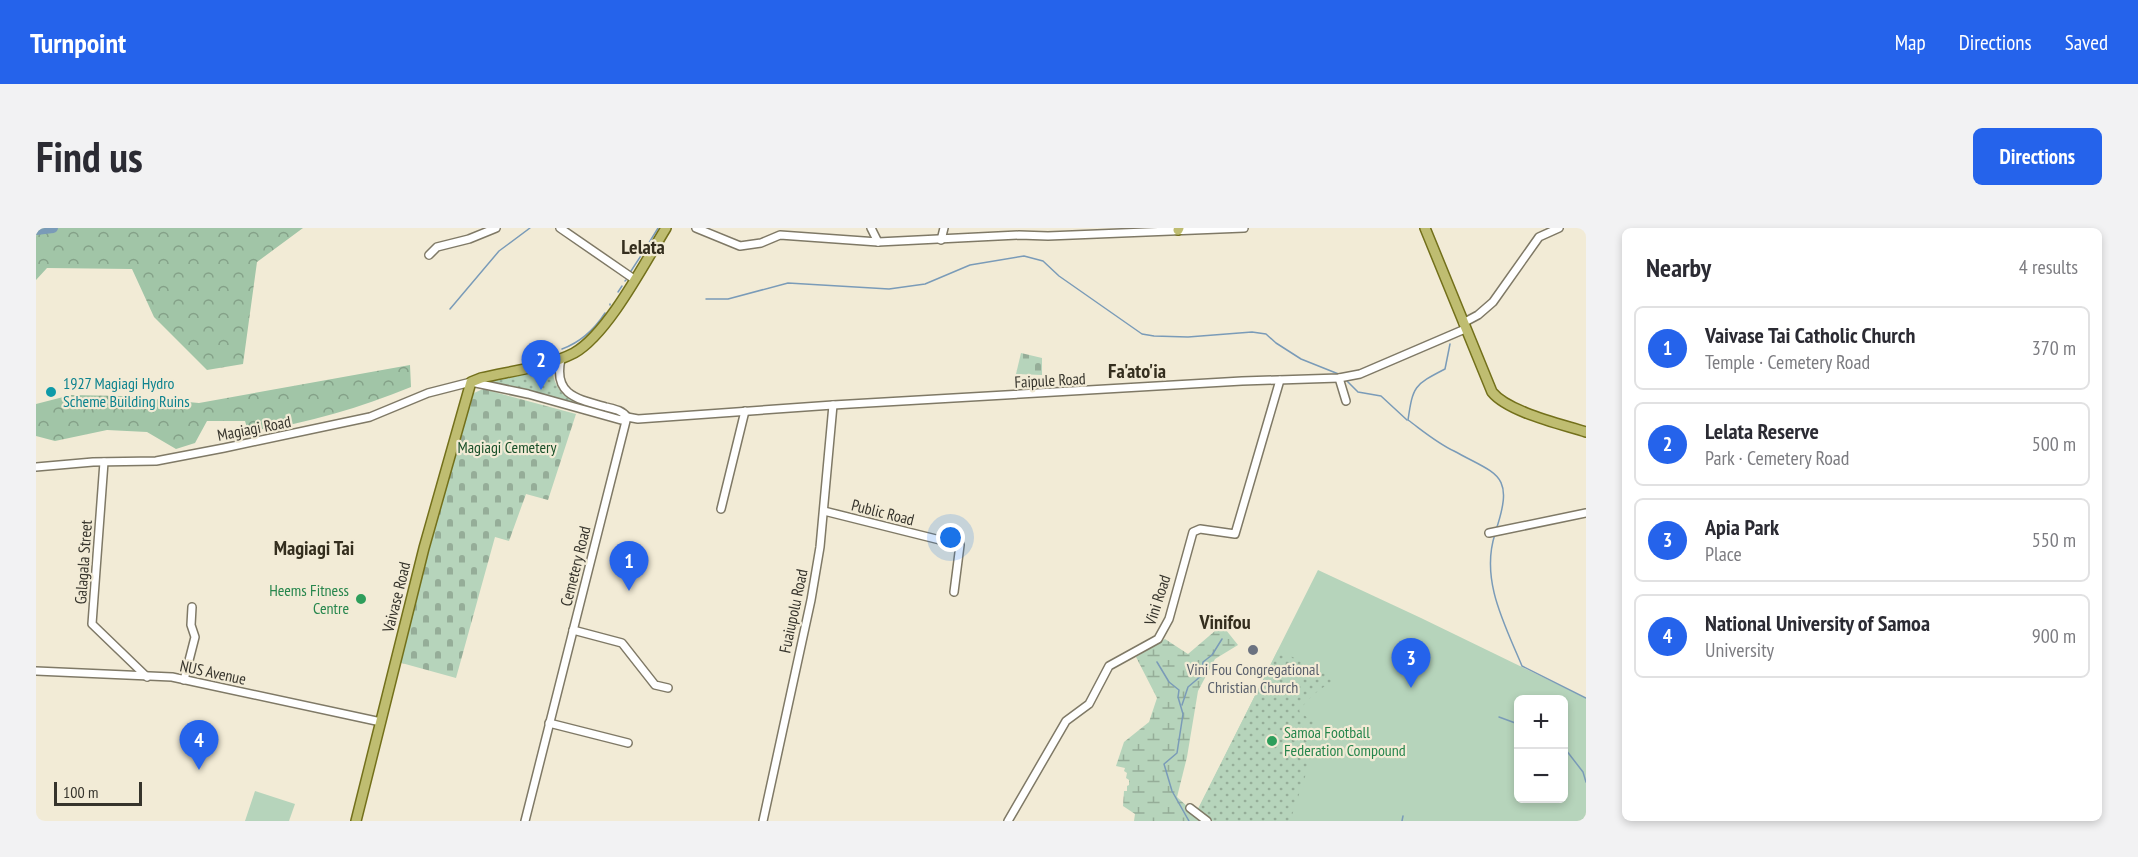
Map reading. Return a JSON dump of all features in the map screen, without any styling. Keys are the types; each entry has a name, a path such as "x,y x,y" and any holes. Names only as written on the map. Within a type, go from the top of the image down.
{"main road":[{"path":"471,382 561,359 586,345 597,334 666,228"},
{"path":"1425,228 1489,389 1497,399 1527,413 1586,432"},
{"name":"Vaivase Road","path":"356,821 424,548 471,382"}],"street":[{"path":"429,255 437,247 470,239 496,228"},
{"path":"560,228 634,279"},
{"path":"696,228 740,246 760,243 780,235 878,242 1244,228"},
{"path":"871,228 878,242"},
{"path":"941,240 944,228"},
{"name":"Faipule Road","path":"471,382 512,390 621,420 627,417 636,419 833,405 1339,378 1360,374 1464,326 1493,302 1539,237 1559,228"},
{"path":"561,359 559,377 560,384 565,390 590,403 621,411 627,417"},
{"path":"1339,378 1346,400"},
{"name":"Vini Road","path":"1008,821 1066,721 1089,704 1109,666 1158,639 1168,619 1193,532 1200,529 1235,534 1280,380"},
{"name":"Magiagi Road","path":"36,467 134,462 178,457 370,417 428,393 471,382"},
{"name":"Fuaiupolu Road","path":"763,821 811,600 824,511 833,405"},
{"path":"721,509 745,411"},
{"name":"Cemetery Road","path":"525,821 627,417"},
{"name":"Galagala Street","path":"104,462 92,624 147,677"},
{"name":"Public Road","path":"824,511 960,545 954,592"},
{"path":"1490,533 1586,513"},
{"path":"184,680 195,637 191,625 192,607"},
{"path":"573,630 622,643 655,685 668,688"},
{"name":"NUS Avenue","path":"36,671 172,677 381,722"},
{"path":"549,723 628,743"},
{"path":"1190,808 1207,821"}],"green space":[{"path":"36,228 303,228 257,262 243,364 207,370 154,317 132,269 47,268 36,280"},
{"path":"1021,353 1042,358 1042,375 1016,374"},
{"path":"410,365 411,387 371,402 290,425 248,431 245,421 207,421 195,443 176,449 147,432 107,430 55,441 36,436 36,404 71,395 121,396 199,403"},
{"path":"548,367 552,370 556,384 562,393 570,399 599,407 619,416 491,382 491,379"},
{"name":"Magiagi Cemetery","path":"483,389 576,414 548,500 526,494 509,541 495,537 456,678 398,662 468,400 474,393"},
{"path":"1318,570 1586,698 1586,821 1213,821 1198,809"},
{"path":"1222,625 1238,645 1215,659 1198,691 1187,757 1177,797 1203,821 1134,821 1135,814 1123,806 1124,791 1127,791 1129,785 1129,780 1126,778 1127,773 1124,771 1125,768 1116,766 1124,742 1149,722 1157,698 1136,657 1165,639 1188,654"},
{"name":"Samoa Football Federation Compound","path":"1278,650 1338,679 1316,692 1299,711 1313,722 1309,765 1290,821 1213,821 1198,809"},
{"path":"255,791 295,804 289,821 245,821"}],"waterway":[{"path":"36,230 53,228"},
{"path":"450,309 499,251 530,228"},
{"path":"647,246 658,228"},
{"path":"631,271 644,251"},
{"path":"706,299 728,299 788,283 889,289 925,284 970,265 1024,256 1043,261 1059,276 1142,334 1188,337 1252,332 1266,334 1301,359 1341,375"},
{"path":"618,292 622,286"},
{"path":"562,349 587,335 605,313"},
{"path":"1450,344 1445,369 1421,383 1414,393 1408,420 1430,437 1481,465 1498,478 1504,497 1496,530"},
{"path":"1347,381 1358,392 1381,396 1407,420"},
{"path":"1495,534 1491,551 1492,585 1496,602 1522,666 1586,698"},
{"path":"1182,705 1188,687 1201,676 1203,662 1212,655 1222,639"},
{"path":"1157,662 1169,682 1179,690 1178,697 1183,714 1177,753 1164,764 1172,791 1189,821"},
{"path":"1499,717 1514,723"},
{"path":"1568,753 1583,772 1586,782"},
{"path":"1402,821 1403,816"}],"place":[{"name":"Lelata Reserve","path":"541,390"},
{"name":"1927 Magiagi Hydro Scheme Building Ruins","path":"51,392"},
{"name":"Vaivase Tai Catholic Church","path":"629,591"},
{"name":"Heems Fitness Centre","path":"361,599"},
{"name":"Vini Fou Congregational Christian Church","path":"1253,650"},
{"name":"Apia Park","path":"1411,688"},
{"name":"Samoa Football Federation Compound","path":"1272,741"},
{"name":"National University of Samoa","path":"199,770"}],"district":[{"name":"Lelata","path":"643,247"},
{"name":"Fa'ato'ia","path":"1137,371"},
{"name":"Magiagi Tai","path":"314,548"},
{"name":"Vinifou","path":"1225,622"}]}
